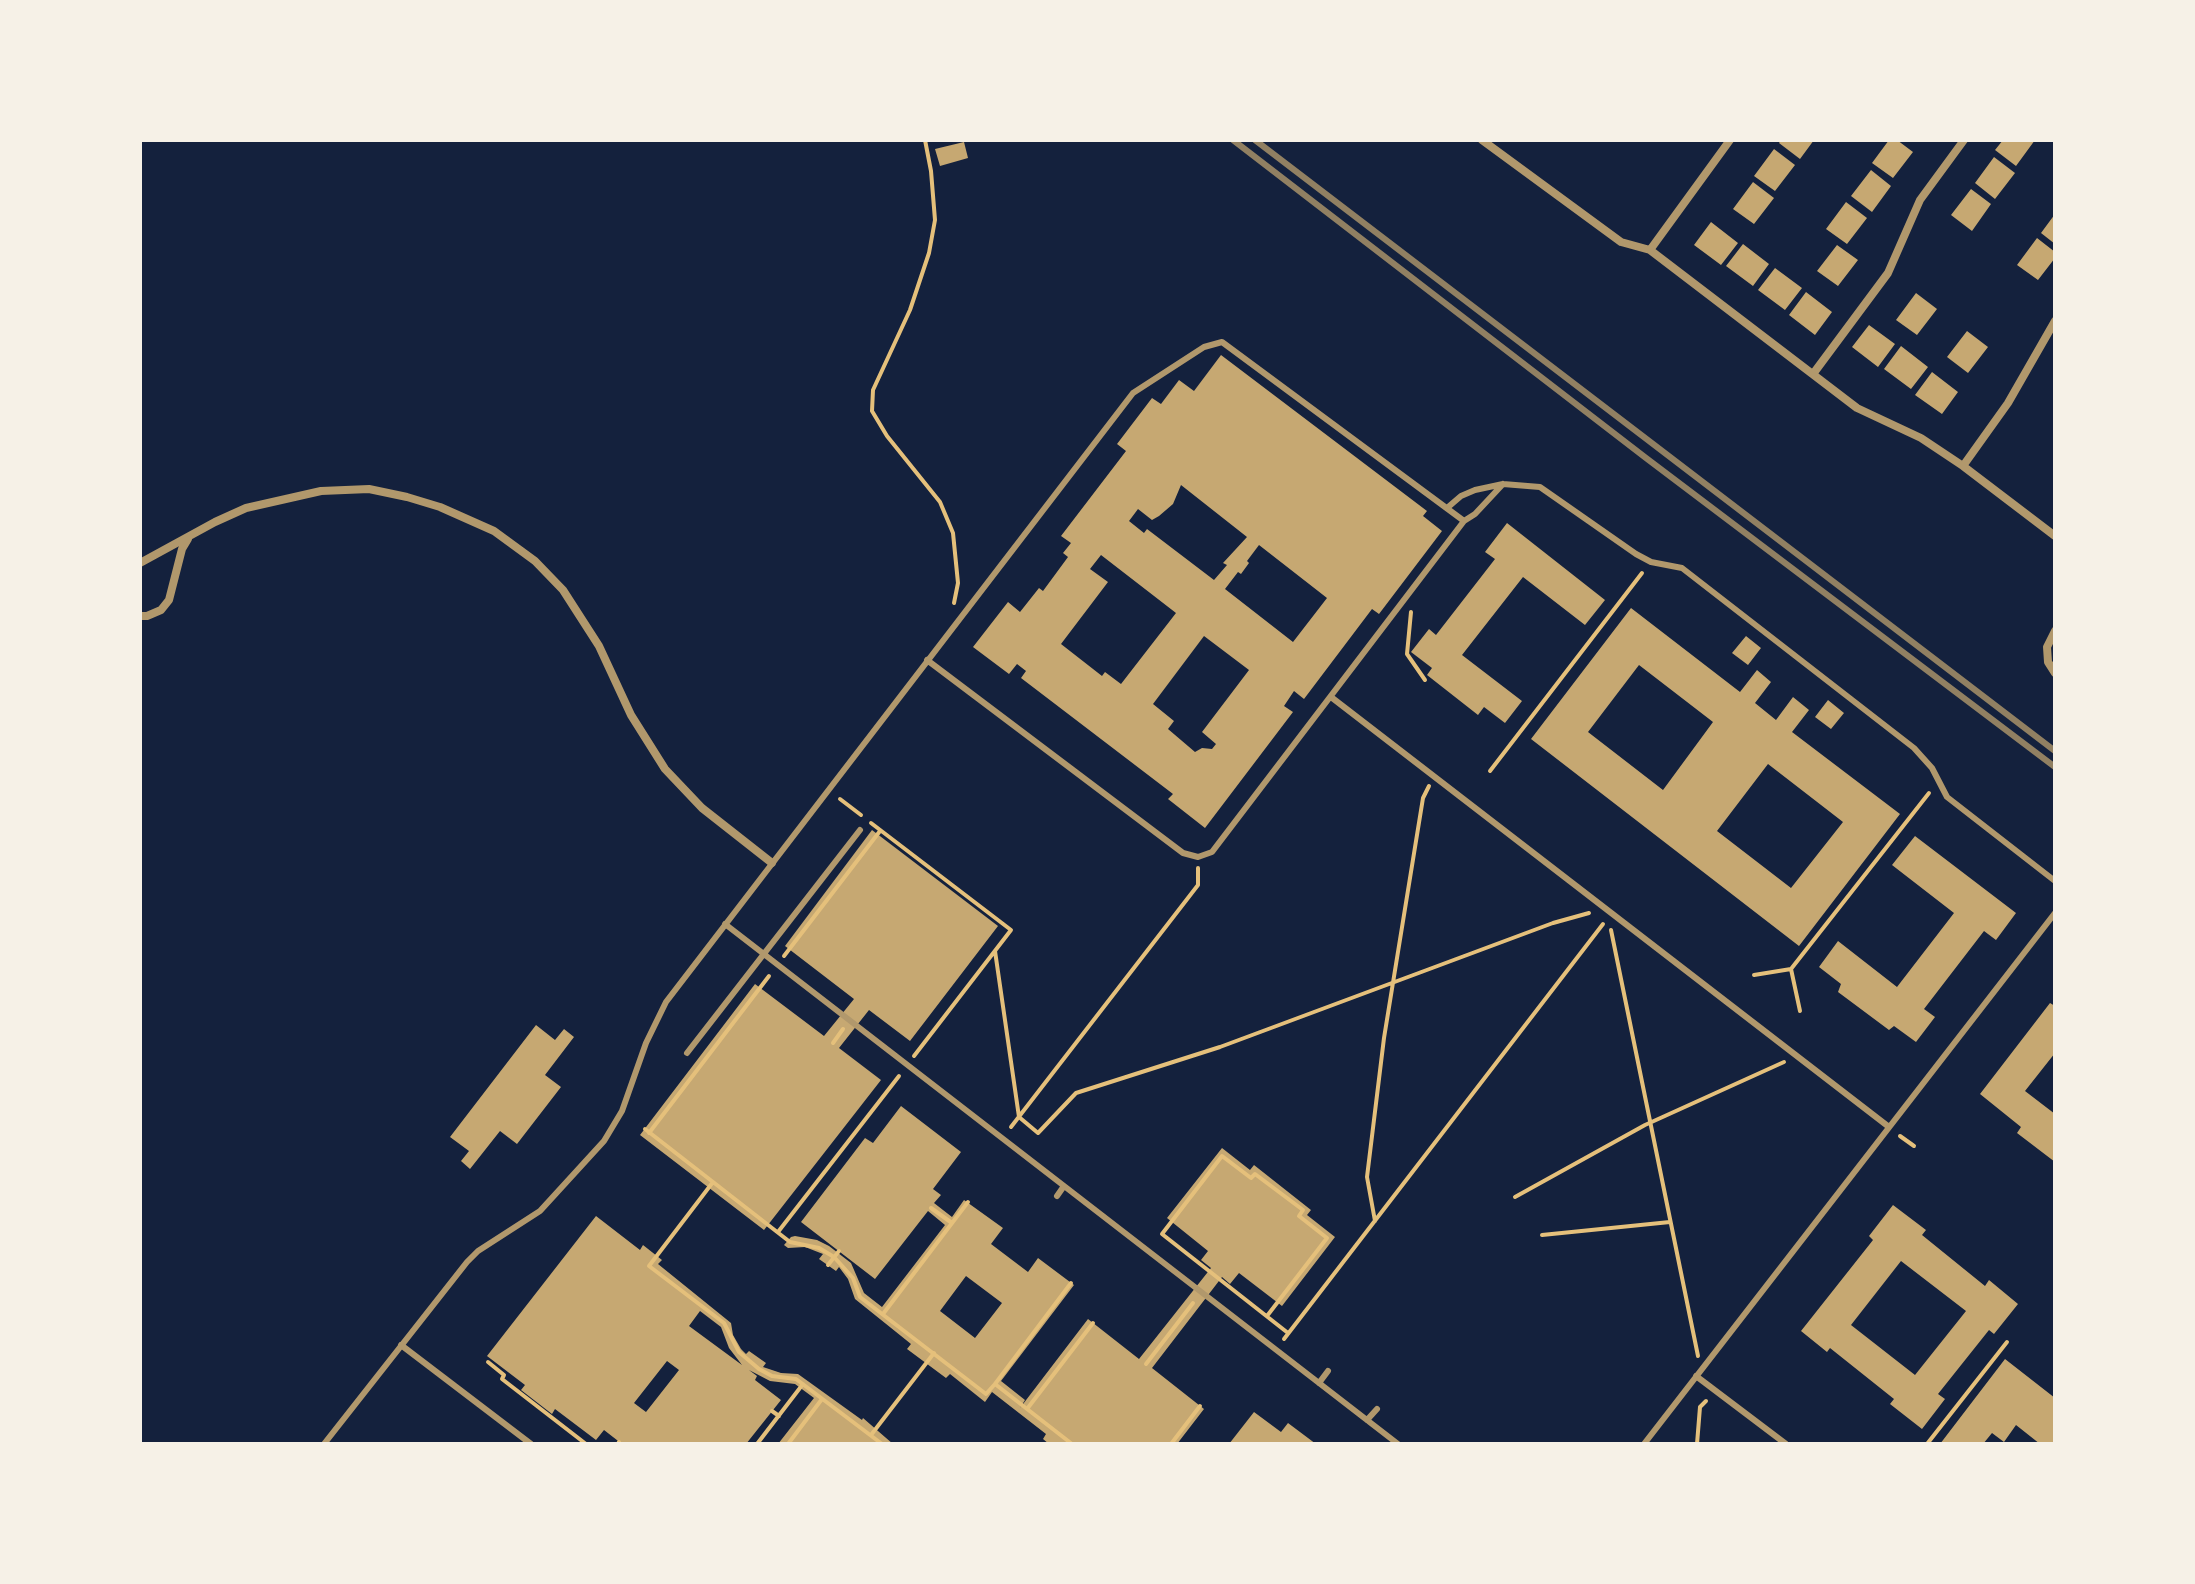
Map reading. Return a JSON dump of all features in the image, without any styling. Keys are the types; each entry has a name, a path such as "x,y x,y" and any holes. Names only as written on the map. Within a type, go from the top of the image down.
{"street":[{"path":"1482,140 1621,242 1650,250 1857,408 1921,438 2055,536"},
{"path":"1650,250 1730,140"},
{"path":"1813,374 1888,273 1920,200 1964,140"},
{"path":"1963,466 2008,403 2055,321"},
{"path":"140,563 215,522 274,500 321,491 369,489 440,507 494,531 535,561 563,590 599,646 631,715 665,769 702,808 772,863"},
{"path":"140,616 161,610 169,600 182,549 189,538"},
{"path":"2055,631 2047,647 2048,662 2055,673"}],"lane":[{"path":"324,1444 467,1262 478,1251 540,1211 604,1141 622,1111 646,1043 666,1002 1133,393 1214,343 1222,342 1464,521"},
{"path":"1447,508 1470,492 1503,484 1528,484 1552,493 1636,554 1651,562 1682,568 1914,748 1923,756 1947,797 2055,881"},
{"path":"927,660 1183,853 1198,857 1212,852 1464,521 1475,514 1503,484"},
{"path":"1331,697 1889,1127"},
{"path":"687,1053 860,830"},
{"path":"1644,1444 2055,913"},
{"path":"725,924 1398,1444"},
{"path":"1057,1196 1064,1186"},
{"path":"1175,1285 1182,1276"},
{"path":"401,1345 531,1444"},
{"path":"1319,1383 1328,1371"},
{"path":"1696,1376 1786,1444"},
{"path":"1367,1420 1377,1409"}],"path":[{"path":"925,140 935,220 929,253 910,310 873,390 872,411 887,436 940,502 953,533 958,583 948,633"},
{"path":"1490,771 1651,562"},
{"path":"1415,586 1407,654 1425,680"},
{"path":"1375,1221 1367,1177 1423,798 1434,778"},
{"path":"1754,975 1791,969 1938,781"},
{"path":"778,1232 1011,930 828,790"},
{"path":"789,949 880,831"},
{"path":"1002,1139 1198,885 1198,857"},
{"path":"995,951 1019,1117 1038,1133 1076,1093 1220,1047 1553,923 1589,913 1611,928 1696,1354 1704,1364"},
{"path":"1276,1349 1604,922"},
{"path":"1791,969 1800,1011"},
{"path":"760,987 647,1131 790,1242 819,1248 834,1257 853,1278 860,1297 986,1394 1071,1283"},
{"path":"1515,1197 1595,1151 1798,1057"},
{"path":"1267,1316 1327,1238 1299,1216 1303,1210 1255,1174 1251,1178 1222,1156 1162,1234 1288,1333"},
{"path":"713,1182 649,1266 724,1323 739,1352 753,1364 772,1376 796,1379 882,1444"},
{"path":"883,1314 968,1202"},
{"path":"931,1208 952,1223"},
{"path":"1542,1235 1670,1222"},
{"path":"828,1265 839,1251"},
{"path":"1208,1284 1217,1273"},
{"path":"1146,1364 1199,1296"},
{"path":"1027,1409 1093,1323"},
{"path":"1927,1444 2007,1342"},
{"path":"871,1435 934,1353"},
{"path":"488,1362 504,1375 502,1379 586,1444"},
{"path":"757,1444 803,1384"},
{"path":"995,1384 1072,1444"},
{"path":"1697,1444 1700,1407 1715,1390"},
{"path":"788,1444 822,1399"},
{"path":"1171,1444 1200,1406"},
{"path":"772,1411 779,1416"}],"building":[{"path":"1781,140 1814,140 1800,159 1779,143"},
{"path":"1889,140 1897,140 1913,152 1893,178 1872,163"},
{"path":"2003,140 2035,140 2016,166 1995,150"},
{"path":"964,142 968,158 940,166 935,149"},
{"path":"1774,149 1795,165 1775,191 1754,176"},
{"path":"1994,157 2015,173 1995,199 1975,183"},
{"path":"1871,170 1891,186 1872,212 1851,196"},
{"path":"1753,182 1774,198 1754,224 1733,209"},
{"path":"1971,189 1991,204 1972,231 1951,215"},
{"path":"1846,202 1867,218 1847,244 1826,229"},
{"path":"2055,214 2055,244 2041,233"},
{"path":"1711,222 1738,243 1721,265 1694,245"},
{"path":"2037,238 2055,252 2055,258 2038,280 2017,265"},
{"path":"1743,244 1769,264 1753,286 1726,266"},
{"path":"1837,245 1858,260 1838,286 1817,271"},
{"path":"1775,268 1802,288 1785,310 1758,290"},
{"path":"1806,292 1832,312 1815,335 1789,315"},
{"path":"1916,293 1937,309 1917,335 1896,320"},
{"path":"1869,325 1895,344 1878,367 1852,347"},
{"path":"1967,331 1988,347 1968,373 1947,357"},
{"path":"1901,346 1928,367 1911,389 1884,369"},
{"path":"1221,355 1427,511 1423,516 1442,531 1379,614 1372,609 1304,699 1294,691 1284,706 1293,712 1205,828 1168,799 1173,794 1021,678 1026,671 1017,664 1009,674 973,647 1008,602 1020,612 1039,588 1043,591 1068,557 1063,553 1071,543 1061,536 1126,451 1117,444 1152,398 1161,404 1179,380 1194,391","holes":["1181,485 1247,537 1223,563 1227,565 1214,580 1147,529 1144,533 1129,521 1138,509 1152,520 1173,504","1259,545 1327,598 1293,642 1225,589 1238,572 1241,574 1249,563 1247,561","1101,555 1176,613 1121,684 1105,672 1102,676 1061,644 1108,582 1090,569","1204,636 1249,670 1202,732 1216,744 1212,749 1202,748 1195,752 1168,729 1174,721 1153,704"]},
{"path":"1932,372 1958,392 1942,414 1915,395"},
{"path":"1507,523 1605,600 1585,625 1523,577 1462,655 1522,701 1505,723 1484,707 1478,715 1427,675 1432,668 1411,652 1429,629 1436,635 1495,559 1485,552"},
{"path":"1631,608 1740,692 1757,670 1771,682 1755,703 1776,720 1793,697 1809,710 1792,732 1900,814 1799,946 1531,739","holes":["1639,665 1713,722 1663,790 1588,732","1768,764 1843,822 1791,888 1717,831"]},
{"path":"1746,636 1761,648 1748,665 1732,653"},
{"path":"1828,700 1844,713 1831,729 1815,717"},
{"path":"872,830 998,926 910,1041 869,1010 839,1048 881,1080 764,1230 640,1135 755,984 824,1036 854,999 785,946"},
{"path":"1915,836 2016,913 1996,940 1984,931 1924,1009 1935,1017 1916,1042 1894,1026 1889,1030 1838,992 1841,984 1819,967 1838,941 1897,987 1954,913 1892,865"},
{"path":"2050,1003 2055,1006 2055,1053 2025,1091 2055,1114 2055,1162 2017,1133 2021,1127 1980,1094"},
{"path":"536,1025 555,1040 564,1029 574,1037 545,1075 561,1087 517,1144 500,1131 470,1169 461,1161 469,1151 450,1137"},
{"path":"901,1106 961,1152 933,1189 941,1195 934,1203 952,1217 964,1200 1003,1228 991,1244 1028,1272 1038,1258 1074,1285 1001,1381 1025,1400 1020,1408 1088,1319 1139,1359 1211,1268 1201,1260 1208,1251 1167,1218 1222,1148 1250,1170 1254,1165 1311,1210 1307,1215 1335,1237 1282,1306 1239,1273 1230,1284 1222,1277 1152,1368 1204,1409 1177,1444 1049,1444 1043,1439 1046,1434 992,1392 985,1402 950,1374 946,1378 907,1349 911,1344 855,1299 848,1279 839,1267 836,1271 819,1259 823,1254 805,1247 788,1248 784,1245 795,1236 829,1246 851,1263 864,1293 882,1307 945,1225 928,1211 875,1279 801,1222 865,1138 873,1143","holes":["966,1276 1002,1303 975,1338 940,1311"]},
{"path":"1893,1205 1926,1230 1922,1235 1985,1286 1989,1280 2018,1304 1994,1334 1989,1330 1938,1394 1945,1399 1922,1429 1890,1404 1894,1399 1830,1348 1827,1352 1801,1331 1873,1240 1869,1236","holes":["1901,1261 1966,1311 1915,1375 1851,1325"]},
{"path":"596,1216 640,1250 643,1245 662,1260 658,1264 731,1323 733,1335 746,1354 749,1351 766,1363 763,1367 798,1374 863,1418 893,1444 778,1444 814,1398 795,1384 770,1381 749,1370 757,1376 755,1380 781,1400 746,1444 622,1444 604,1430 596,1440 555,1409 552,1414 521,1390 525,1385 487,1356","holes":["700,1311 721,1327 729,1348 742,1365 689,1326","667,1361 679,1370 646,1412 634,1403"]},
{"path":"2005,1359 2055,1398 2055,1444 2040,1444 2016,1425 2004,1442 1992,1433 1983,1444 1940,1444"},
{"path":"1254,1412 1281,1432 1288,1423 1316,1444 1229,1444"}],"railway":[{"path":"1233,140 2055,767"},
{"path":"1255,140 2055,751"}]}
